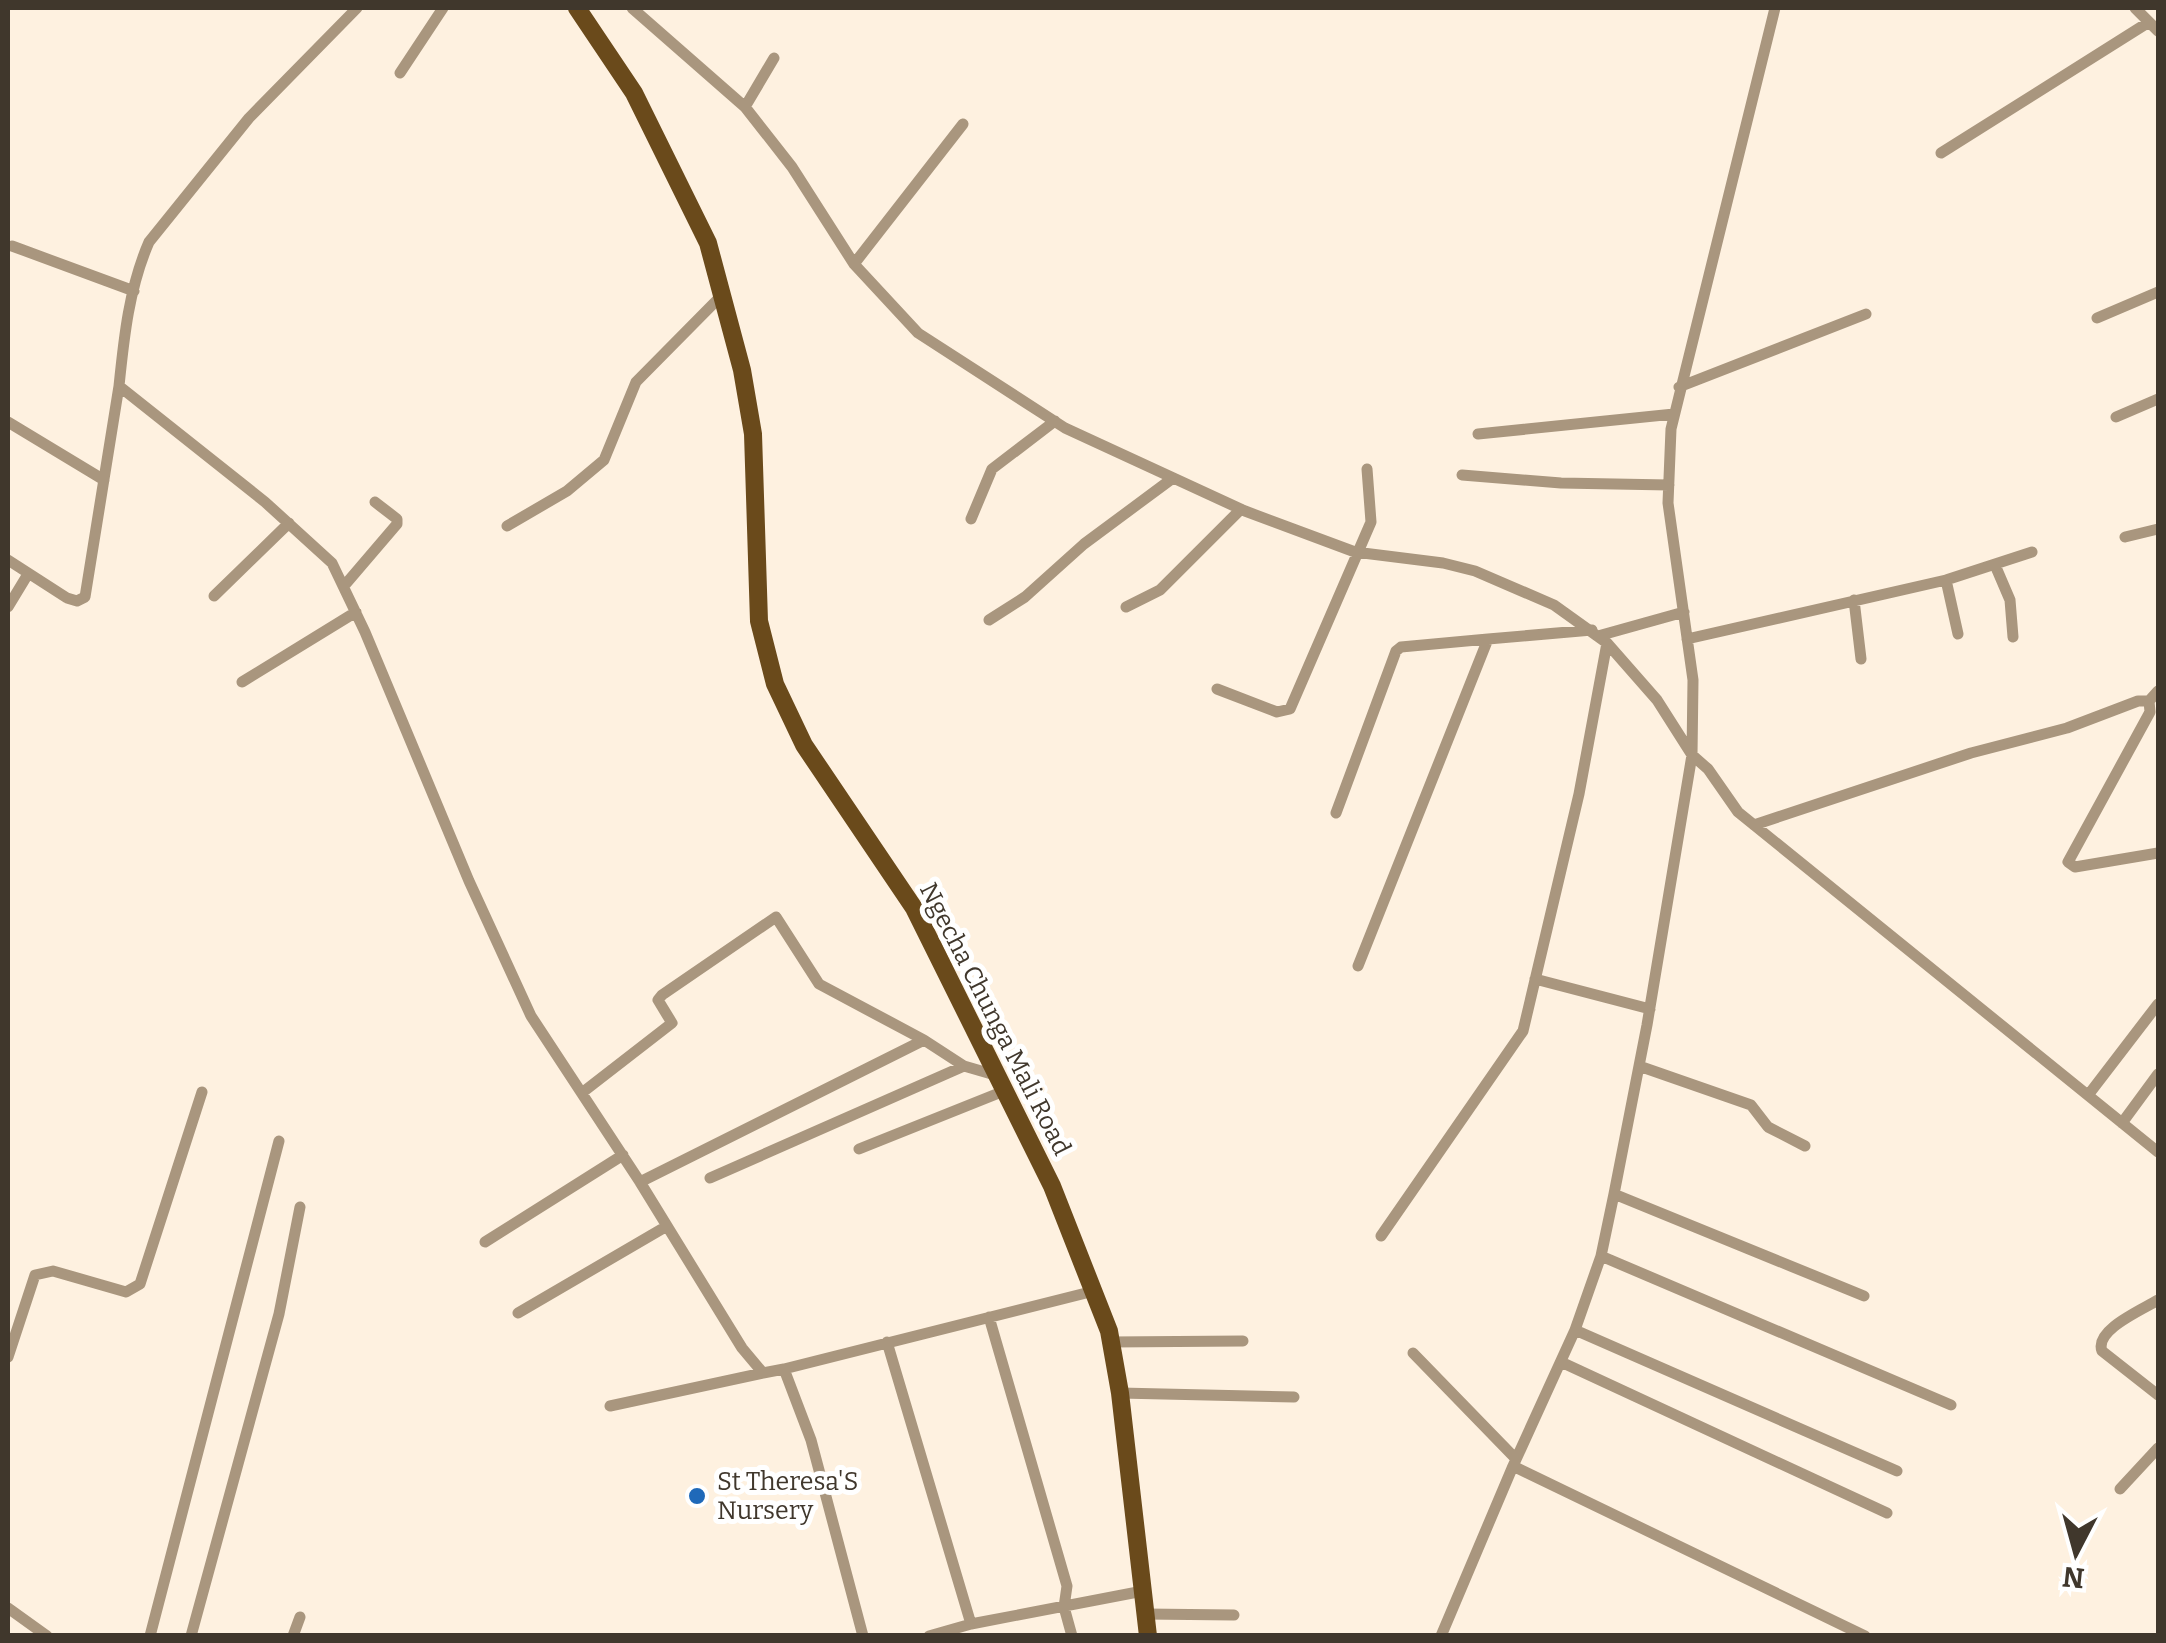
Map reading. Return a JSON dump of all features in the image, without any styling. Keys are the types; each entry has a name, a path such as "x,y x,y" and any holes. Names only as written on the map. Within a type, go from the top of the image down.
{"main road":[{"name":"Ngecha Chunga Mali Road","path":"577,8 634,93 708,243 742,370 753,434 759,620 774,684 804,745 914,908 1052,1186 1094,1291 1111,1342 1120,1393 1148,1636"}],"street":[{"path":"8,560 66,598 77,601 85,597 124,333 150,242 250,118 357,8"},
{"path":"400,73 443,8"},
{"path":"632,8 746,107 792,167 854,264 918,334 1055,421 1241,509 1356,552 1443,563 1475,572 1554,605 1599,636 1657,700 1692,754 1708,768 1738,812 2158,1152"},
{"path":"1442,1636 1574,1330 1601,1256 1614,1194 1650,1009 1692,754 1693,680 1669,486 1674,414 1775,8"},
{"path":"1942,153 2154,27 2135,8"},
{"path":"746,107 774,58"},
{"path":"854,264 963,124"},
{"path":"12,246 134,290"},
{"path":"2097,318 2158,292"},
{"path":"506,526 566,491 604,460 636,382 722,295"},
{"path":"1679,387 1866,314"},
{"path":"119,386 289,523 332,564 531,1016 583,1092 742,1348 763,1373"},
{"path":"2116,417 2158,399"},
{"path":"1478,434 1674,414"},
{"path":"971,519 992,469 1055,421"},
{"path":"8,422 104,480"},
{"path":"1217,688 1278,712 1290,709 1371,522 1366,469"},
{"path":"1462,476 1669,486"},
{"path":"989,620 1024,597 1084,544 1172,478"},
{"path":"344,586 397,524 397,518 375,502"},
{"path":"1126,606 1160,590 1241,509"},
{"path":"214,596 289,523"},
{"path":"2124,537 2158,528"},
{"path":"1687,639 1946,580 2032,552"},
{"path":"1995,565 2010,600 2013,637"},
{"path":"8,607 28,574"},
{"path":"1946,580 1958,634"},
{"path":"1854,600 1860,658"},
{"path":"242,682 356,612"},
{"path":"1336,813 1401,647 1488,639 1599,636 1684,612"},
{"path":"1381,1236 1524,1031 1579,794 1599,636"},
{"path":"1358,966 1488,639"},
{"path":"1754,825 1972,753 2067,728 2154,696"},
{"path":"2154,696 2150,712 2068,862 2076,867 2158,853"},
{"path":"583,1092 672,1023 658,1000 662,996 776,917 818,984 1000,1083"},
{"path":"1534,979 1650,1009"},
{"path":"2089,1094 2158,1004"},
{"path":"640,1182 924,1040"},
{"path":"710,1178 964,1066"},
{"path":"1639,1066 1752,1105 1768,1127 1805,1146"},
{"path":"2122,1122 2158,1074"},
{"path":"858,1148 1000,1083"},
{"path":"8,1357 36,1274 53,1271 126,1292 140,1284 202,1092"},
{"path":"150,1636 279,1142"},
{"path":"485,1242 623,1155"},
{"path":"1614,1194 1864,1296"},
{"path":"191,1636 279,1314 300,1207"},
{"path":"518,1313 667,1226"},
{"path":"1601,1256 1950,1405"},
{"path":"610,1406 784,1369 1094,1291"},
{"path":"2158,1300 2118,1325 2100,1339 2099,1345 2158,1395"},
{"path":"989,1318 1067,1586 1064,1607 1072,1636"},
{"path":"1574,1330 1897,1471"},
{"path":"1111,1342 1244,1341"},
{"path":"887,1342 970,1624"},
{"path":"1413,1353 1514,1463 1865,1636"},
{"path":"1560,1362 1887,1513"},
{"path":"784,1369 812,1440 863,1636"},
{"path":"1120,1393 1294,1397"},
{"path":"2120,1489 2158,1448"},
{"path":"929,1636 970,1624 1144,1591"},
{"path":"8,1608 48,1636"},
{"path":"1146,1614 1234,1615"},
{"path":"293,1636 300,1617"}],"place":[{"name":"St Theresa'S Nursery","path":"697,1496"}]}
